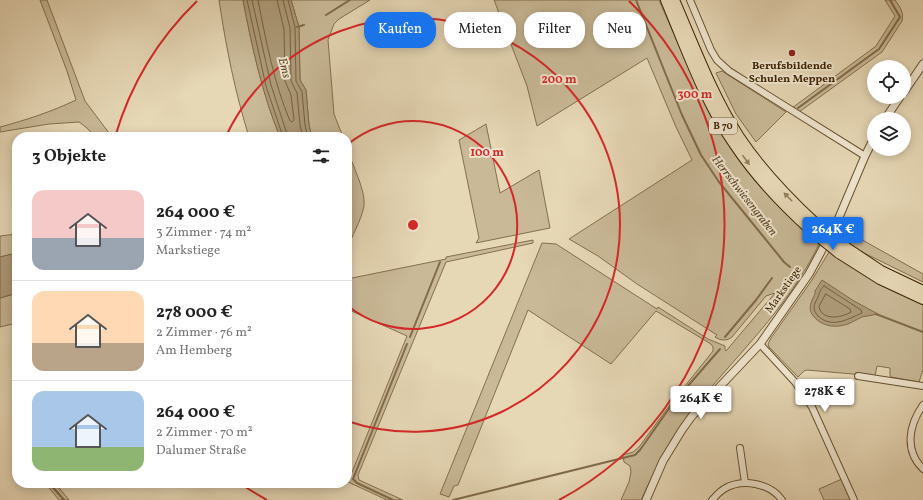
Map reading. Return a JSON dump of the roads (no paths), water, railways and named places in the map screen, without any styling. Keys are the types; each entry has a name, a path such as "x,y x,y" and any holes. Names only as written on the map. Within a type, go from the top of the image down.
{"highway":[{"name":"B 70","path":"666,0 696,71 718,117 734,144 752,169 771,191 842,250 880,279 923,299"},
{"name":"B 70","path":"674,0 704,70 726,115 739,137 777,186 814,227"},
{"name":"B 70","path":"842,250 923,291"}],"street":[{"path":"690,0 711,50 717,60 729,71 865,156"},
{"path":"911,82 923,64"},
{"name":"Markstiege","path":"646,500 663,461 692,416 760,344 810,274 837,222 867,152"},
{"path":"760,344 795,382 812,407 854,500"},
{"path":"858,376 918,384 923,386"},
{"path":"923,405 916,415 911,429 910,443 913,455 923,469"},
{"path":"740,448 745,483"},
{"path":"712,500 724,489 745,483 761,485 772,489 782,500"}],"water":[{"name":"Ems","path":"243,0 291,0 299,27 300,80 306,90 311,132 278,132 258,70"},
{"path":"12,254 12,294 0,298 0,257"},
{"path":"822,280 854,301 878,314 862,317 848,324 839,326 830,326 821,323 814,317 810,308 815,291"}],"waterway":[{"path":"326,15 350,0"},
{"name":"Herrschwiesengraben","path":"636,0 682,115 701,155 719,182 784,262 790,267"},
{"path":"798,108 879,49 900,17 890,0"},
{"path":"297,27 304,25"},
{"path":"410,337 440,262"},
{"path":"725,337 772,278"},
{"name":"Herrschwiesengraben","path":"876,314 923,332"},
{"path":"393,500 357,483 353,479 407,344"},
{"path":"453,500 635,455 673,403 720,349"},
{"path":"53,488 64,500"}],"place":[{"name":"Berufsbildende Schulen Meppen","path":"792,53"}]}
